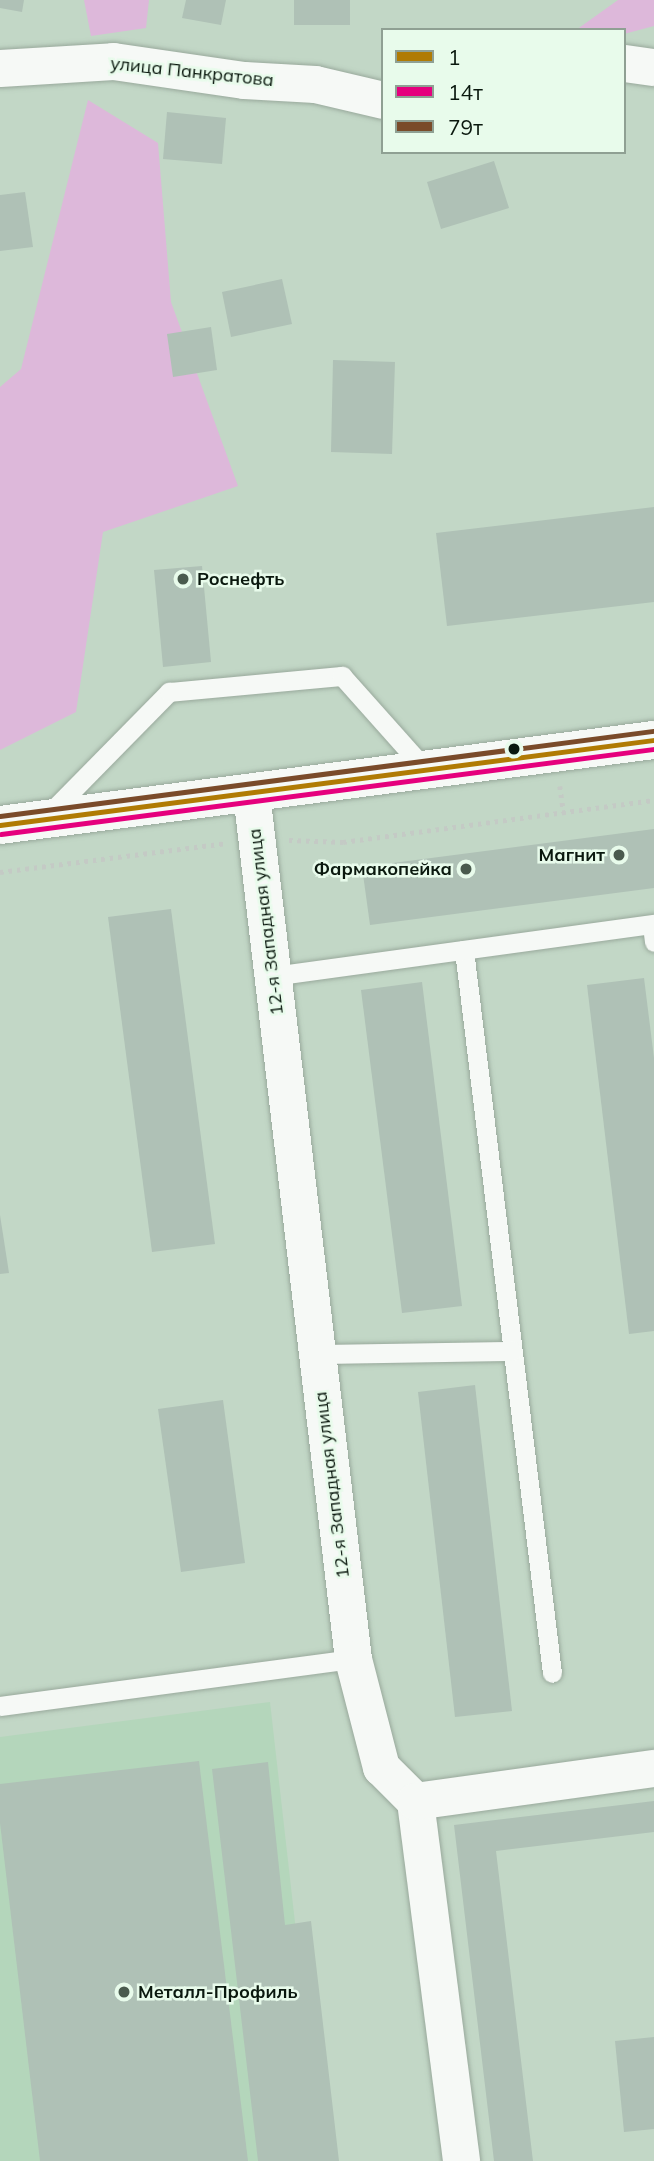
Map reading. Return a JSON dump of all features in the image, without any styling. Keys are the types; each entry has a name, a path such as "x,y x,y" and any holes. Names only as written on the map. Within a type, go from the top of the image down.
{"street":[{"name":"улица Панкратова","path":"0,68 113,61 244,80 315,84 381,100"},
{"path":"626,63 654,67"},
{"path":"0,825 654,740"},
{"name":"12-я Западная улица","path":"251,793 353,1659 382,1767 415,1801"},
{"path":"461,2161 415,1801 654,1768"}],"lane":[{"path":"42,821 169,692 342,676 425,769"},
{"path":"272,976 464,950 653,930"},
{"path":"464,950 552,1673"},
{"path":"316,1354 512,1351"},
{"path":"0,1706 353,1659"}],"path":[{"path":"560,786 564,813"},
{"path":"0,872 256,839 342,842 654,800"}],"shaded area":[{"path":"84,0 149,0 146,28 91,36"},
{"path":"618,0 654,0 654,26 626,33 626,28 579,28"},
{"path":"88,100 158,143 171,302 238,486 103,532 76,712 0,750 0,387 21,369"},
{"name":"Металл-Профиль","path":"270,1702 322,2161 0,2161 0,1737"}],"building":[{"path":"0,0 24,0 22,12 0,8"},
{"path":"186,0 226,0 221,25 182,18"},
{"path":"294,0 350,0 350,25 294,25"},
{"path":"167,112 226,118 222,164 163,159"},
{"path":"494,161 509,208 441,229 427,182"},
{"path":"25,192 33,247 0,251 0,195"},
{"path":"282,279 292,324 231,337 222,292"},
{"path":"211,327 217,370 173,377 167,334"},
{"path":"333,360 395,362 392,454 331,452"},
{"path":"654,507 654,602 447,626 436,533"},
{"path":"202,566 211,662 163,667 154,570"},
{"path":"654,829 654,888 370,925 362,867"},
{"path":"171,909 215,1244 152,1252 108,917"},
{"path":"644,978 654,1058 654,1331 629,1334 587,985"},
{"path":"422,982 462,1306 402,1313 361,990"},
{"path":"0,1215 9,1273 0,1274"},
{"path":"475,1385 512,1711 455,1717 418,1392"},
{"path":"223,1400 245,1563 181,1572 158,1409"},
{"name":"Металл-Профиль","path":"199,1761 248,2161 40,2161 0,1823 0,1784"},
{"path":"268,1762 285,1925 311,1921 339,2161 258,2161 212,1769"},
{"path":"654,1801 654,1832 496,1851 533,2161 494,2161 454,1825"},
{"path":"654,2037 654,2129 624,2132 615,2041"}],"transit line":[{"name":"79т","path":"0,816 653,731"},
{"name":"1","path":"0,825 654,740"},
{"name":"14т","path":"1,834 654,749"}],"place":[{"name":"Роснефть","path":"183,579"},
{"name":"Магнит","path":"619,855"},
{"name":"Фармакопейка","path":"466,869"},
{"name":"Металл-Профиль","path":"124,1992"}]}
